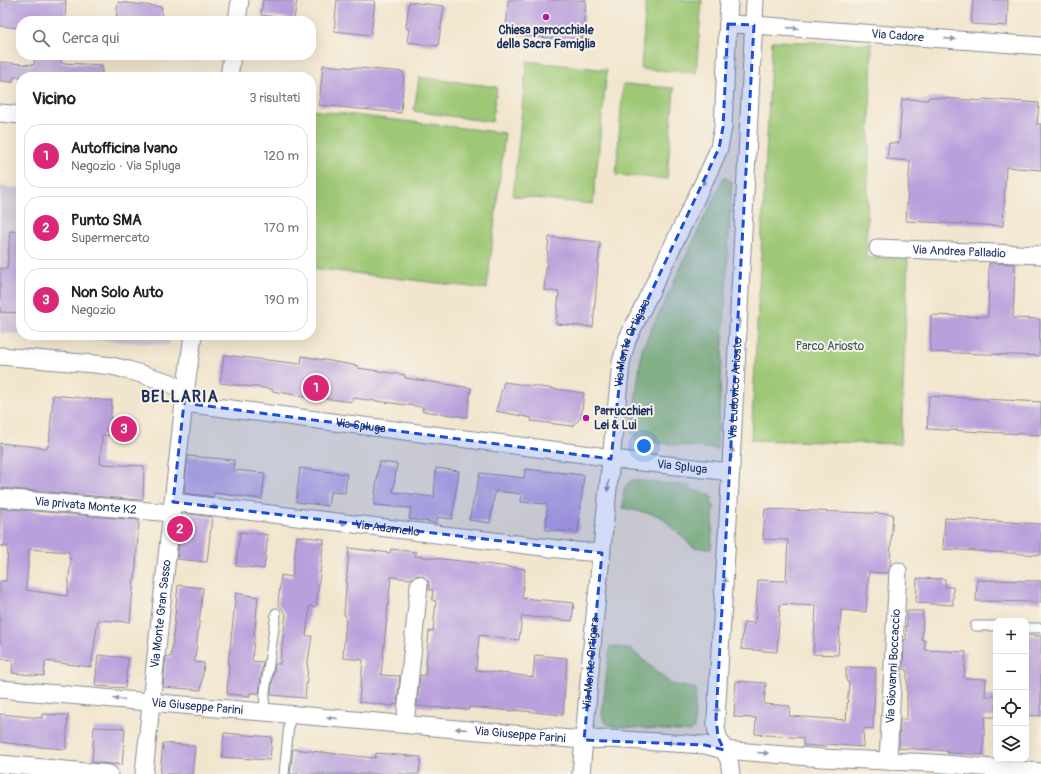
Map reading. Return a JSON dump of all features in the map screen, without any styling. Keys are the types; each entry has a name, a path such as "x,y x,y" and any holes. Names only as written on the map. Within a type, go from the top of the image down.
{"street":[{"path":"238,16 240,0"},
{"name":"Via Monte Ortigara","path":"581,774 619,375 623,352 627,340 711,167 721,139 723,127 729,0"},
{"name":"Via Ludovico Ariosto","path":"731,774 729,760 718,737 716,718 731,472 755,0"},
{"name":"Via Cadore","path":"728,24 1041,46"},
{"path":"230,72 231,60"},
{"path":"0,113 16,115"},
{"name":"Via Andrea Palladio","path":"878,248 1041,255"},
{"name":"Via Monte Gran Sasso","path":"144,774 172,508 192,340"},
{"name":"Via Spluga","path":"0,356 112,366 128,370 171,383 185,394 192,404 599,456 611,459 731,472"},
{"name":"Via privata Monte K2","path":"0,498 172,508"},
{"name":"Via Adamello","path":"172,508 602,553"},
{"name":"Via Giovanni Boccaccio","path":"888,761 898,571"},
{"path":"405,724 419,585"},
{"name":"Via Giuseppe Parini","path":"0,689 584,740 609,739 705,745 724,750 822,758 933,763 1041,772"},
{"path":"0,764 109,774"}],"lane":[{"path":"264,712 265,692 276,612"},
{"path":"976,626 993,626"},
{"path":"1029,628 1041,628"},
{"path":"284,774 290,714"}],"highlighted area":[{"path":"728,24 754,25 716,718 718,737 724,750 705,745 584,740 602,553 173,502 185,394 192,404 611,459 623,352 719,148 723,127"}],"shaded area":[{"path":"0,186 16,188 16,334 0,333"},
{"path":"101,340 170,340 169,345"}],"green space":[{"path":"646,0 702,0 696,73 641,69"},
{"name":"Parco Ariosto","path":"772,41 872,44 866,258 908,258 901,444 751,440"},
{"path":"527,61 607,70 593,204 513,196"},
{"path":"419,77 497,87 492,122 414,111"},
{"path":"623,84 674,88 667,179 616,175"},
{"path":"316,111 505,133 487,289 316,269"},
{"path":"724,177 732,182 717,449 639,441 631,433 642,349"},
{"path":"633,480 690,486 689,489 710,494 712,498 711,504 714,505 711,549 693,547 661,517 654,514 623,508 623,495 625,488 629,482"},
{"path":"610,646 632,650 671,684 696,689 694,728 691,732 612,726 606,723 602,714"}],"building":[{"path":"0,0 66,0 65,16 16,16 16,28 0,26"},
{"path":"263,0 297,0 294,16 261,15"},
{"path":"337,0 375,0 371,35 334,31"},
{"name":"Chiesa parrocchiale della Sacra Famiglia","path":"508,0 586,0 582,41 506,34"},
{"path":"973,0 1008,0 1007,26 971,24"},
{"path":"118,2 162,7 161,16 117,16"},
{"path":"409,2 444,6 438,46 407,42 409,29 406,28"},
{"path":"34,60 61,60 61,63 102,65 102,72 16,72 16,77 14,77 13,82 0,81 0,62 34,65"},
{"path":"323,65 404,72 401,113 319,105"},
{"path":"929,97 1039,103 1037,124 1041,124 1041,170 1006,167 1003,226 906,221 910,161 887,159 889,143 899,143 902,99 928,100"},
{"path":"10,231 16,232 16,313 0,312 0,268 7,269"},
{"path":"549,237 600,242 593,327 556,324 559,292 544,290"},
{"path":"989,263 1015,264 1013,318 1040,319 1039,356 930,352 931,315 988,317"},
{"path":"224,355 301,364 302,356 358,366 358,368 405,375 405,378 471,388 467,417 422,411 423,407 353,398 352,402 314,398 272,391 272,389 220,383"},
{"path":"504,382 584,393 581,418 572,426 531,421 532,418 496,411"},
{"path":"53,395 112,401 109,436 102,435 100,464 144,466 143,499 140,500 0,488 0,443 47,448 47,446 49,446"},
{"path":"929,396 1041,402 1041,435 927,429"},
{"path":"188,456 234,460 233,470 265,473 262,499 214,493 214,497 184,493"},
{"path":"379,462 397,464 393,492 434,497 436,468 459,471 452,519 438,517 437,523 409,519 411,508 374,505"},
{"path":"300,468 347,474 345,493 330,492 328,506 296,502"},
{"path":"525,469 584,475 578,532 546,530 547,504 521,502 522,494 495,491 490,523 469,520 480,473 524,478"},
{"path":"0,508 139,520 135,579 130,622 98,620 91,667 45,661 44,676 12,673 13,660 0,659 0,581 6,581 8,546 0,546","holes":["29,549 69,552 69,559 71,559 67,596 26,590"]},
{"path":"765,509 893,514 890,566 888,573 869,572 866,612 841,610 838,655 813,654 816,606 780,604 777,652 741,649 744,622 755,623 758,580 786,581 788,540 763,539"},
{"path":"182,513 212,517 207,562 177,559"},
{"path":"945,518 1041,524 1041,555 943,549"},
{"path":"240,532 268,535 264,569 236,566"},
{"path":"297,536 324,539 316,607 310,606 306,636 312,636 307,667 305,698 271,695 275,664 280,664 286,614 278,604 281,575 292,577"},
{"path":"349,548 390,553 391,549 416,552 415,556 525,569 522,598 574,603 572,621 522,616 519,640 479,635 476,670 533,677 535,655 567,658 563,715 469,707 469,710 417,706 420,675 425,676 429,631 433,631 436,601 432,600 433,590 429,590 429,582 420,575 411,579 391,577 381,675 400,676 397,705 394,704 393,706 359,702 363,660 343,658 346,616 344,615"},
{"path":"917,578 945,579 945,587 953,587 953,605 916,603"},
{"path":"977,580 1041,581 1041,602 976,601"},
{"path":"178,585 203,588 195,659 195,662 204,663 201,690 163,687 166,656 171,657"},
{"path":"236,593 258,597 252,661 263,662 259,693 250,693 250,696 227,694 228,666"},
{"path":"907,611 923,611 922,640 925,640 925,650 966,652 964,678 986,679 985,696 993,696 993,717 985,717 983,755 899,748 900,719 907,719 907,669 903,669 904,640 906,640"},
{"path":"1029,635 1041,636 1041,716 1029,715"},
{"path":"98,655 128,658 125,688 95,686"},
{"path":"846,667 876,668 873,729 864,728 863,747 827,744 826,747 803,745 803,738 755,734 756,718 734,717 736,681 766,683 764,704 790,706 789,716 846,720 849,682 846,681"},
{"path":"0,714 42,718 42,714 68,715 66,749 0,742"},
{"path":"94,727 125,728 122,765 92,762"},
{"path":"224,733 272,737 270,760 222,757"},
{"path":"163,743 195,746 192,774 160,774"},
{"path":"293,749 375,758 376,753 421,757 419,774 290,774"}],"place":[{"name":"Chiesa parrocchiale della Sacra Famiglia","path":"546,17"},
{"name":"Autofficina Ivano","path":"316,388"},
{"name":"Parrucchieri Lei & Lui","path":"586,418"},
{"name":"Non Solo Auto","path":"124,429"},
{"name":"Punto SMA","path":"180,529"}],"district":[{"name":"BELLARIA","path":"180,396"}]}
